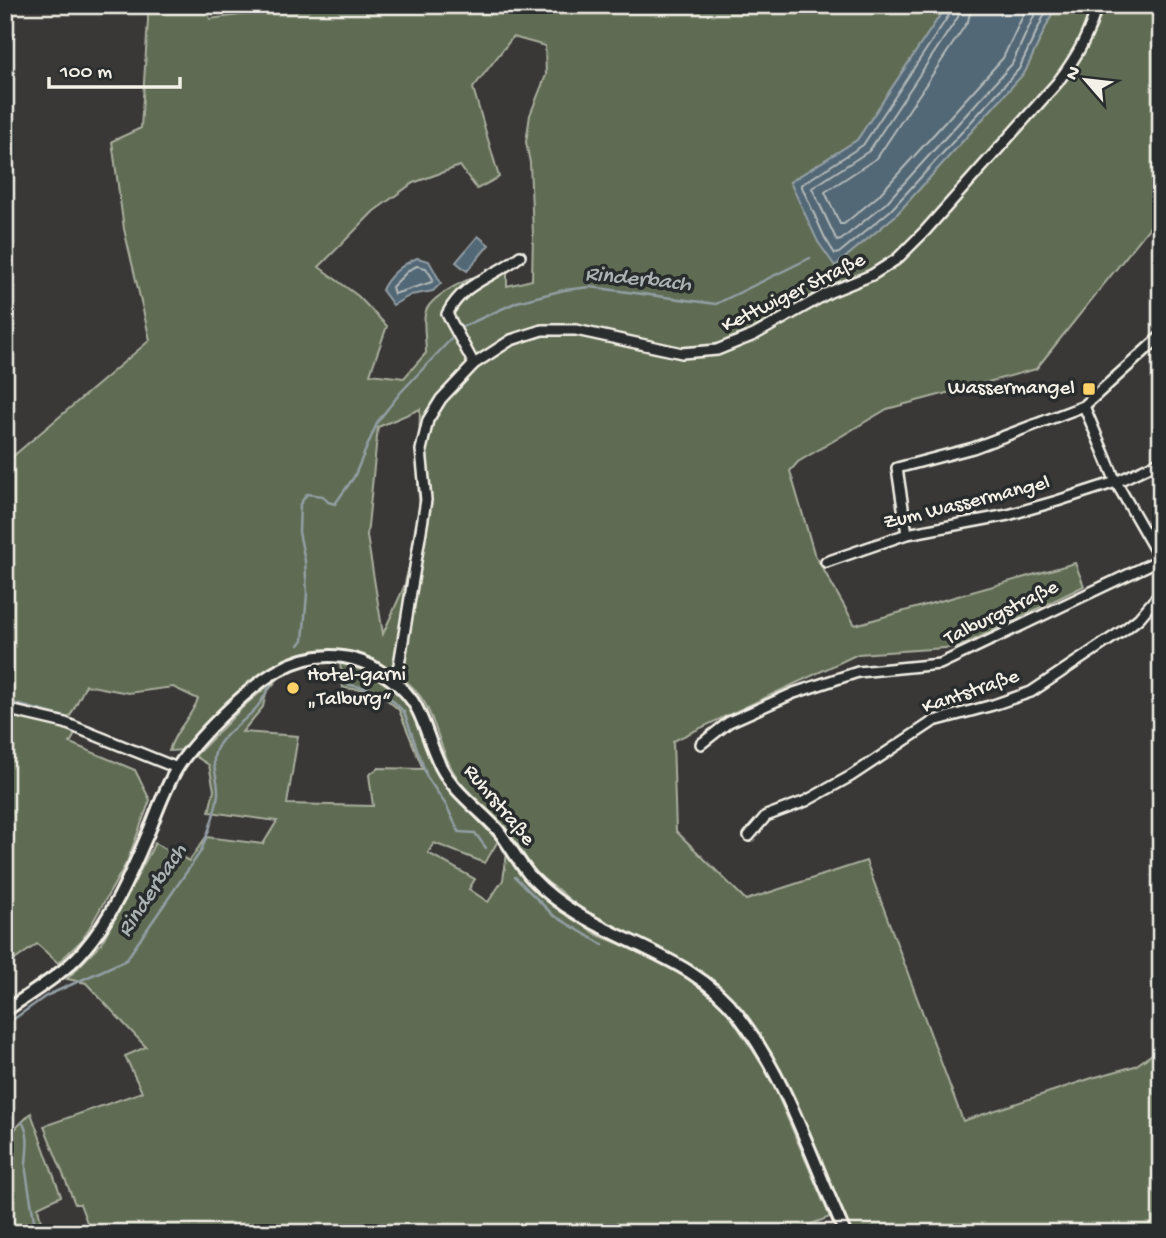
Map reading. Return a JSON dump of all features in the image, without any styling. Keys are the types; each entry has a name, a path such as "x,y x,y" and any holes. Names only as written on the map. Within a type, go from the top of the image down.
{"main road":[{"name":"Ruhrstraße","path":"5,1011 56,976 82,952 104,922 131,873 177,768 207,733 262,680 280,668 303,659 335,656 352,659 369,664 406,692 419,709 441,766 454,786 499,831 531,877 590,923 690,971 719,993 739,1016 774,1072 845,1233"}],"street":[{"name":"Kettwiger Straße","path":"391,679 399,665 426,500 421,450 428,421 441,399 474,364 511,340 542,330 576,330 682,353 717,351 754,335 830,292 888,267 908,249 1057,83 1084,44 1097,5"},
{"path":"474,364 447,314 463,292 520,256"},
{"path":"907,534 897,468 973,448 1084,406 1161,335"},
{"path":"1084,406 1116,482 1161,559"},
{"name":"Zum Wassermangel","path":"826,562 907,534 1008,515 1116,482 1161,461"},
{"name":"Talburgstraße","path":"701,744 729,722 807,689 858,672 940,664 1161,559"},
{"name":"Kantstraße","path":"749,836 766,816 806,801 851,776 934,721 1031,692 1124,630 1139,618 1161,592"},
{"path":"5,709 65,723 177,768"}],"green space":[{"path":"128,5 205,5 210,19 255,13 276,5 947,5 857,140 790,182 835,266 896,215 1025,72 1056,5 1161,5 1161,213 1036,369 887,409 798,462 790,471 814,553 855,625 1075,563 1084,586 959,647 858,654 673,741 676,831 746,900 866,861 963,1121 1135,1066 1161,1048 1161,1233 852,1233 787,1087 737,1006 706,976 688,964 586,913 542,878 502,824 458,779 447,760 429,711 417,692 385,667 346,654 310,653 269,669 233,699 185,750 169,751 198,699 173,687 128,693 86,685 69,718 74,736 70,743 135,770 150,800 127,862 83,939 58,963 37,944 5,967 5,463 150,340 124,229 112,141 141,128 147,6 131,8","holes":["513,37 545,46 546,75 530,115 526,142 530,163 532,280 507,286 507,263 448,290 429,306 424,319 426,353 404,378 370,374 387,326 358,296 319,267 374,211 413,183 460,166 477,189 499,177 473,88","420,409 418,485 421,519 404,587 383,634 367,536 378,427"]},
{"path":"340,663 366,671 401,695 413,711 447,788 498,841 485,863 434,843 428,853 475,879 469,889 488,902 503,880 507,853 526,879 548,900 598,935 654,958 688,976 721,1002 769,1075 830,1217 788,1233 91,1233 80,1204 75,1204 44,1126 142,1092 125,1056 146,1047 86,983 67,979 101,944 155,843 189,861 206,837 263,844 277,821 209,812 214,790 209,765 195,756 244,706 281,675 266,693 263,707 242,732 298,736 287,804 373,806 369,775 378,768 423,769 399,710 377,691 343,688"},
{"path":"31,1113 61,1196 38,1207 43,1233 5,1233 5,1139"}],"water":[{"path":"947,5 1056,5 1025,72 896,215 835,266 818,242 790,182 857,140"},
{"path":"478,236 489,245 467,271 456,262"},
{"path":"417,258 429,261 441,283 433,291 411,295 393,305 382,290 396,271"}],"waterway":[{"name":"Rinderbach","path":"460,328 517,302 564,290 591,287 716,304 810,258"},
{"name":"Rinderbach","path":"299,645 303,640 307,594 305,561 299,532 300,504 307,494 323,496 328,502 335,504 354,477 378,421 401,392 451,339"},
{"name":"Rinderbach","path":"7,1024 46,996 126,960 201,851 218,794 214,755 219,744 257,707 271,684"},
{"path":"344,684 383,691 404,712 427,777 446,805 459,832 475,833 486,848"},
{"path":"5,701 65,717"},
{"path":"515,877 553,915 603,945"},
{"path":"22,1122 27,1134 26,1171 36,1233"}],"place":[{"name":"Wassermangel","path":"1089,389"},
{"name":"Hotel-garni „Talburg“","path":"293,688"}]}
